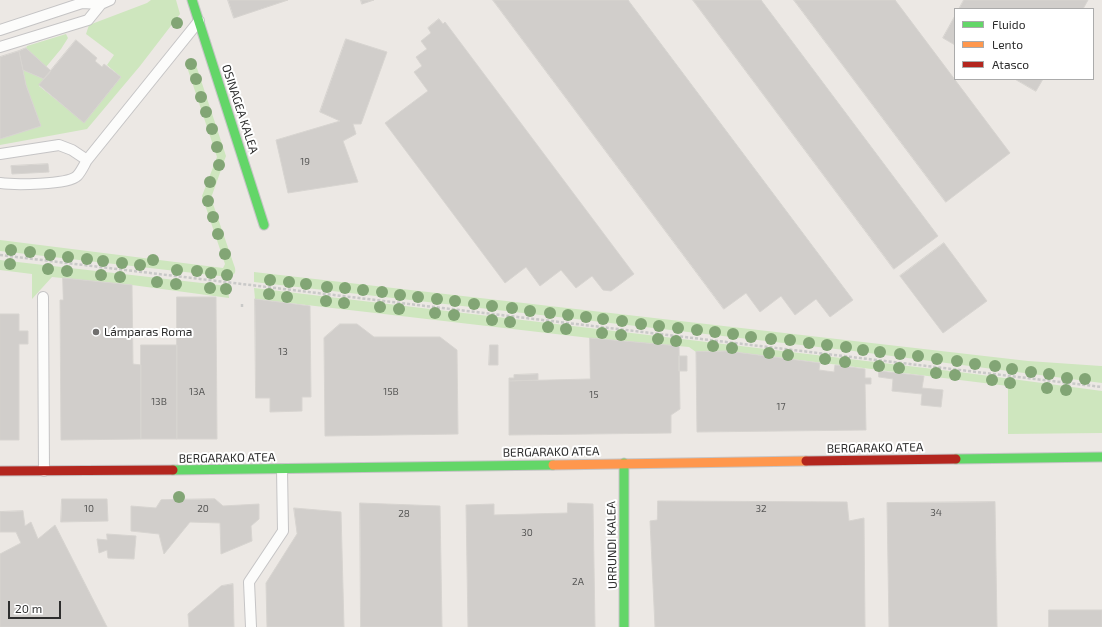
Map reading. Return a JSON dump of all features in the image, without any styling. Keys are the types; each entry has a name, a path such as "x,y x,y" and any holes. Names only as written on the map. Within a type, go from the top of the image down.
{"street":[{"name":"OSINAGEA KALEA","path":"192,0 264,225"},
{"name":"BERGARAKO ATEA","path":"0,471 282,469 1102,457"},
{"name":"URRUNDI KALEA","path":"624,463 624,627"}],"lane":[{"path":"0,30 82,3 106,2"},
{"path":"0,47 88,20 106,2"},
{"path":"0,183 11,185 67,181 77,176 87,160 199,22"},
{"path":"0,154 59,145 72,150 87,160"},
{"path":"43,297 44,471"},
{"path":"251,627 249,582 283,531 282,469"}],"path":[{"path":"0,255 1102,387"}],"green space":[{"path":"151,0 176,0 180,14 140,66 87,129 0,145 0,139 41,126 26,85 23,70 44,79 39,86 84,122 121,77 107,65 114,55 86,34 89,25 147,3"},
{"path":"66,34 68,38 46,67 26,48 27,46"},
{"path":"194,59 226,156 211,198 235,268 235,273 233,275 229,277 0,251 0,240 223,268 225,264 202,196 217,157 186,64"},
{"path":"0,260 228,286 229,298 132,285 52,277 32,299 32,274 0,270"},
{"path":"254,272 1028,361 1102,366 1102,383 853,351 254,282"},
{"path":"254,288 967,373 1102,391 1102,433 1008,434 1008,386 727,351 696,352 689,347 590,338 255,299"}],"building":[{"path":"228,0 288,0 234,18"},
{"path":"361,0 374,0 362,4"},
{"path":"493,0 628,0 853,300 830,317 816,299 795,315 781,296 760,312 746,293 724,309"},
{"path":"693,0 761,0 938,236 894,269"},
{"path":"794,0 895,0 1010,153 946,202"},
{"path":"964,0 1088,0 1084,8 960,8"},
{"path":"954,18 954,44 943,38"},
{"path":"439,19 443,24 445,22 634,274 611,291 603,290 592,276 576,288 561,270 540,286 526,267 505,283 385,123 428,91 414,72 422,66 416,57 427,49 421,41 431,33 428,28"},
{"path":"346,39 387,52 361,124 353,124 356,134 343,141 358,182 288,193 276,140 340,121 320,112"},
{"path":"76,40 97,58 95,61 102,67 104,64 121,77 84,123 39,85"},
{"path":"26,48 51,71 44,79 23,70 19,51"},
{"path":"19,51 26,85 41,126 0,139 0,57"},
{"path":"1017,80 1042,80 1036,91"},
{"path":"48,164 49,172 12,174 11,166"},
{"path":"944,243 987,301 943,333 900,276"},
{"name":"Lámparas Roma","path":"63,278 132,285 133,364 141,365 141,439 61,440 60,300 63,300"},
{"path":"177,297 216,297 217,439 177,439"},
{"path":"255,299 310,306 311,397 302,397 302,411 270,412 270,398 256,398"},
{"path":"0,314 19,314 19,331 28,331 28,344 19,344 19,440 0,440"},
{"path":"340,324 357,324 374,337 440,337 457,350 458,434 325,436 324,338"},
{"path":"590,338 679,346 680,409 671,415 671,433 509,435 509,381 590,379"},
{"path":"141,345 177,345 177,439 141,439"},
{"path":"490,345 498,345 498,365 489,365"},
{"path":"727,351 820,363 819,370 834,372 835,365 865,369 865,378 871,378 871,384 865,384 866,430 697,432 696,352"},
{"path":"679,356 687,356 687,371 679,371"},
{"path":"879,371 924,376 922,388 943,390 941,407 921,405 922,394 892,391 893,379 879,377"},
{"path":"538,374 538,380 509,381 509,378 514,378 514,375"},
{"path":"62,499 107,499 108,521 61,522"},
{"path":"215,499 223,506 259,504 259,519 251,526 252,541 221,554 220,523 190,522 164,554 159,534 131,531 131,506 156,508 161,500"},
{"path":"658,501 847,502 849,521 864,518 865,627 655,627 650,521 657,520"},
{"path":"995,502 997,627 889,627 887,503"},
{"path":"360,503 440,506 442,627 361,627"},
{"path":"568,503 593,504 595,627 468,627 466,505 494,504 494,515 567,513"},
{"path":"294,508 341,512 344,627 267,627 266,583 297,534"},
{"path":"23,511 25,526 31,522 38,539 55,525 107,627 0,627 0,554 21,543 16,532 0,532 0,512"},
{"path":"107,534 136,536 134,559 108,558 107,550 99,553 97,539 107,540"},
{"path":"233,584 234,627 189,627 188,614 221,586"},
{"path":"1049,610 1102,610 1102,627 1049,627"}],"traffic: fast":[{"path":"192,0 264,225"},
{"path":"956,459 1102,457"},
{"path":"624,463 624,627"},
{"path":"173,470 553,465"}],"traffic: slow":[{"path":"553,465 806,461"}],"traffic: jam":[{"path":"806,461 956,459"},
{"path":"0,471 173,470"}],"place":[{"name":"Lámparas Roma","path":"96,332"}]}
